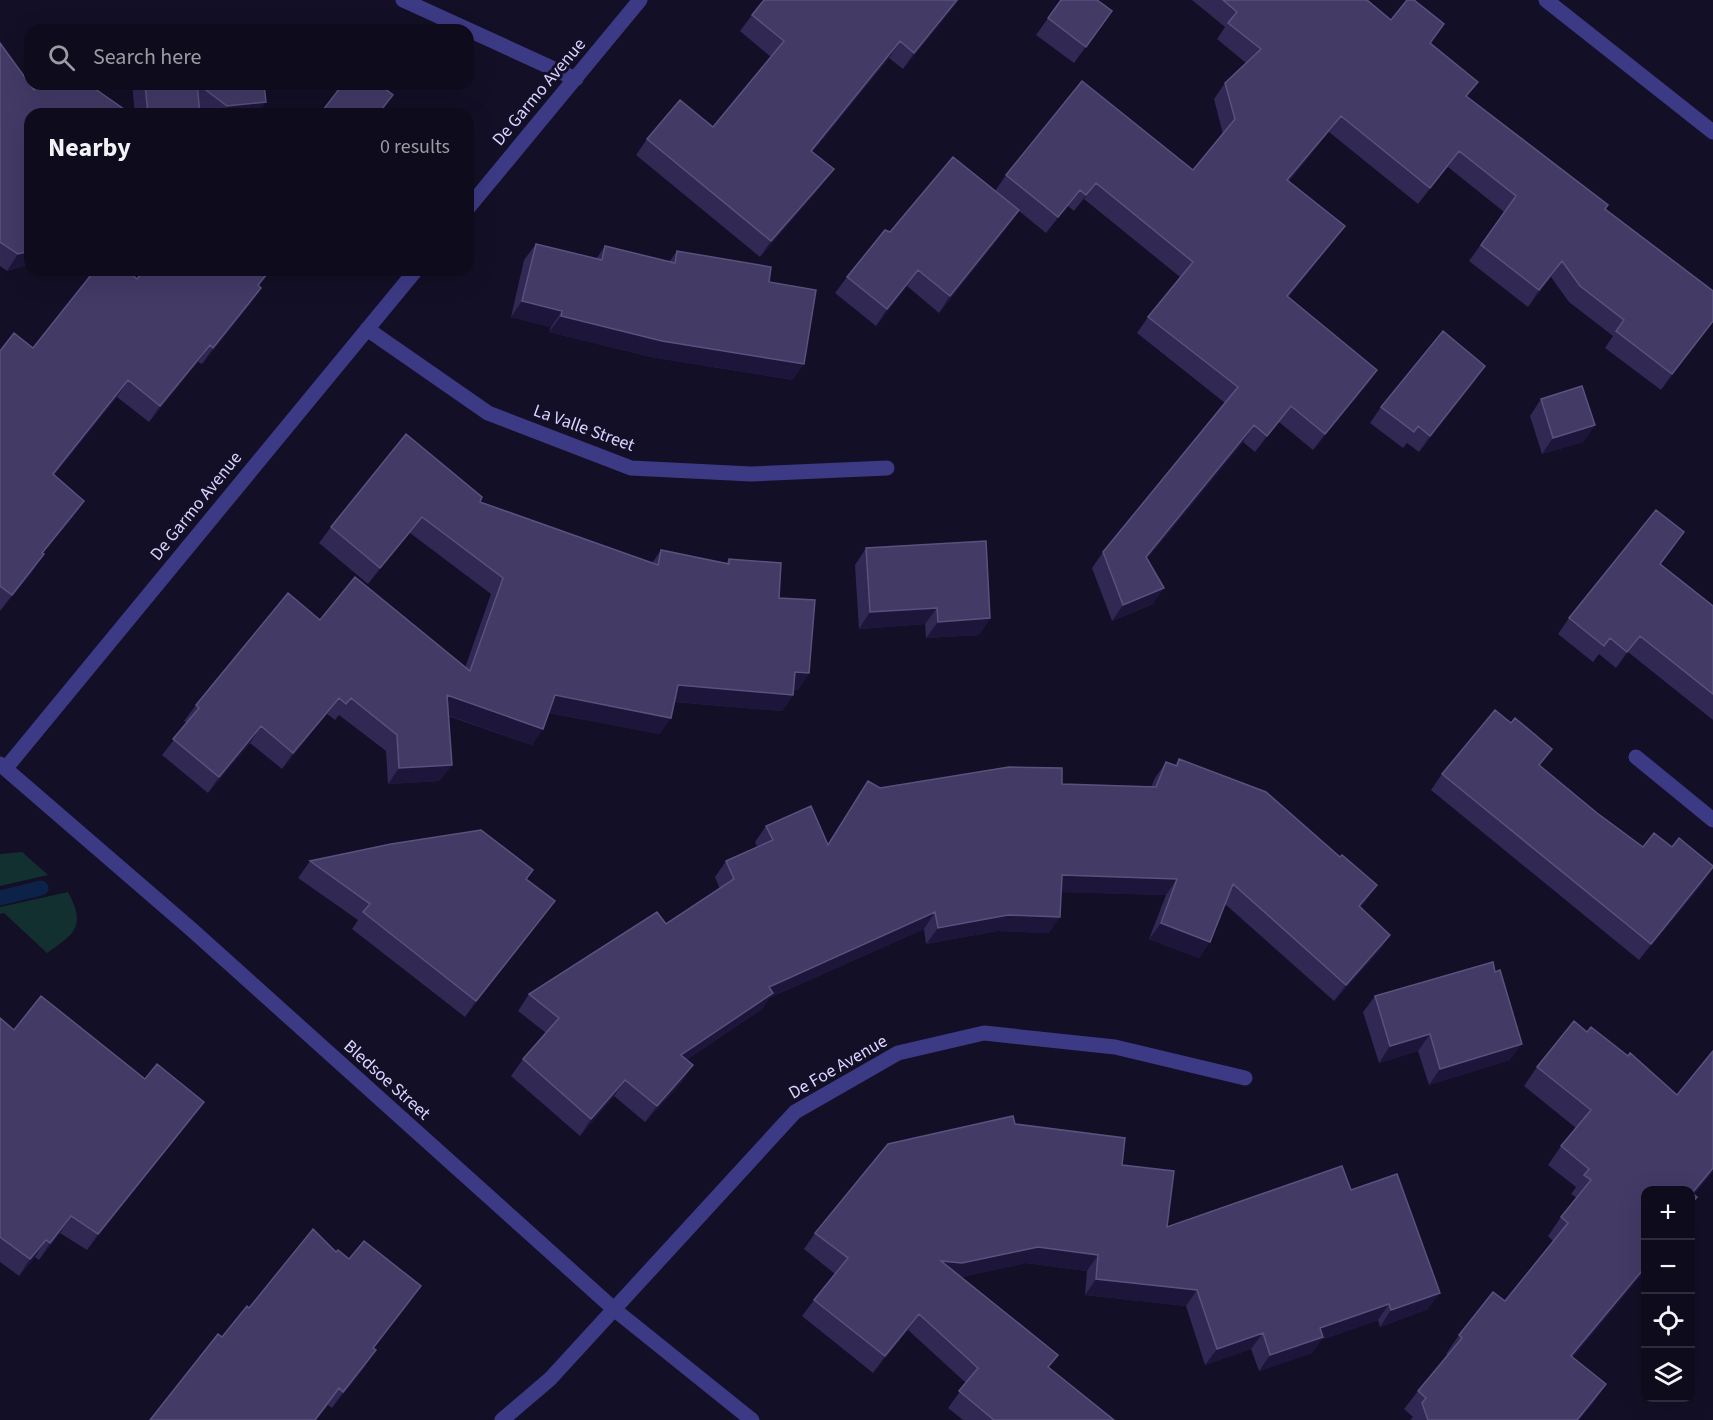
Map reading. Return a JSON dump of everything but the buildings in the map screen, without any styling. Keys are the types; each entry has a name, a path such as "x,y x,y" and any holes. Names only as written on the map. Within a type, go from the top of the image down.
{"street":[{"path":"403,0 456,24"},
{"name":"De Garmo Avenue","path":"474,201 640,0"},
{"path":"1546,0 1713,132"},
{"path":"474,32 576,79"},
{"name":"De Garmo Avenue","path":"3,766 411,276"},
{"name":"La Valle Street","path":"367,329 488,413 632,468 751,474 887,468"},
{"path":"1636,758 1713,820"},
{"name":"Bledsoe Street","path":"3,766 191,929 615,1311 752,1420"},
{"name":"De Foe Avenue","path":"502,1420 550,1379 615,1311 795,1112 898,1053 984,1033 1115,1047 1245,1078"}],"green space":[{"path":"22,852 48,875 0,886 0,854"},
{"path":"68,892 76,913 75,928 65,940 47,953 4,913 0,914 0,907"}],"waterway":[{"path":"0,898 41,888"}]}
